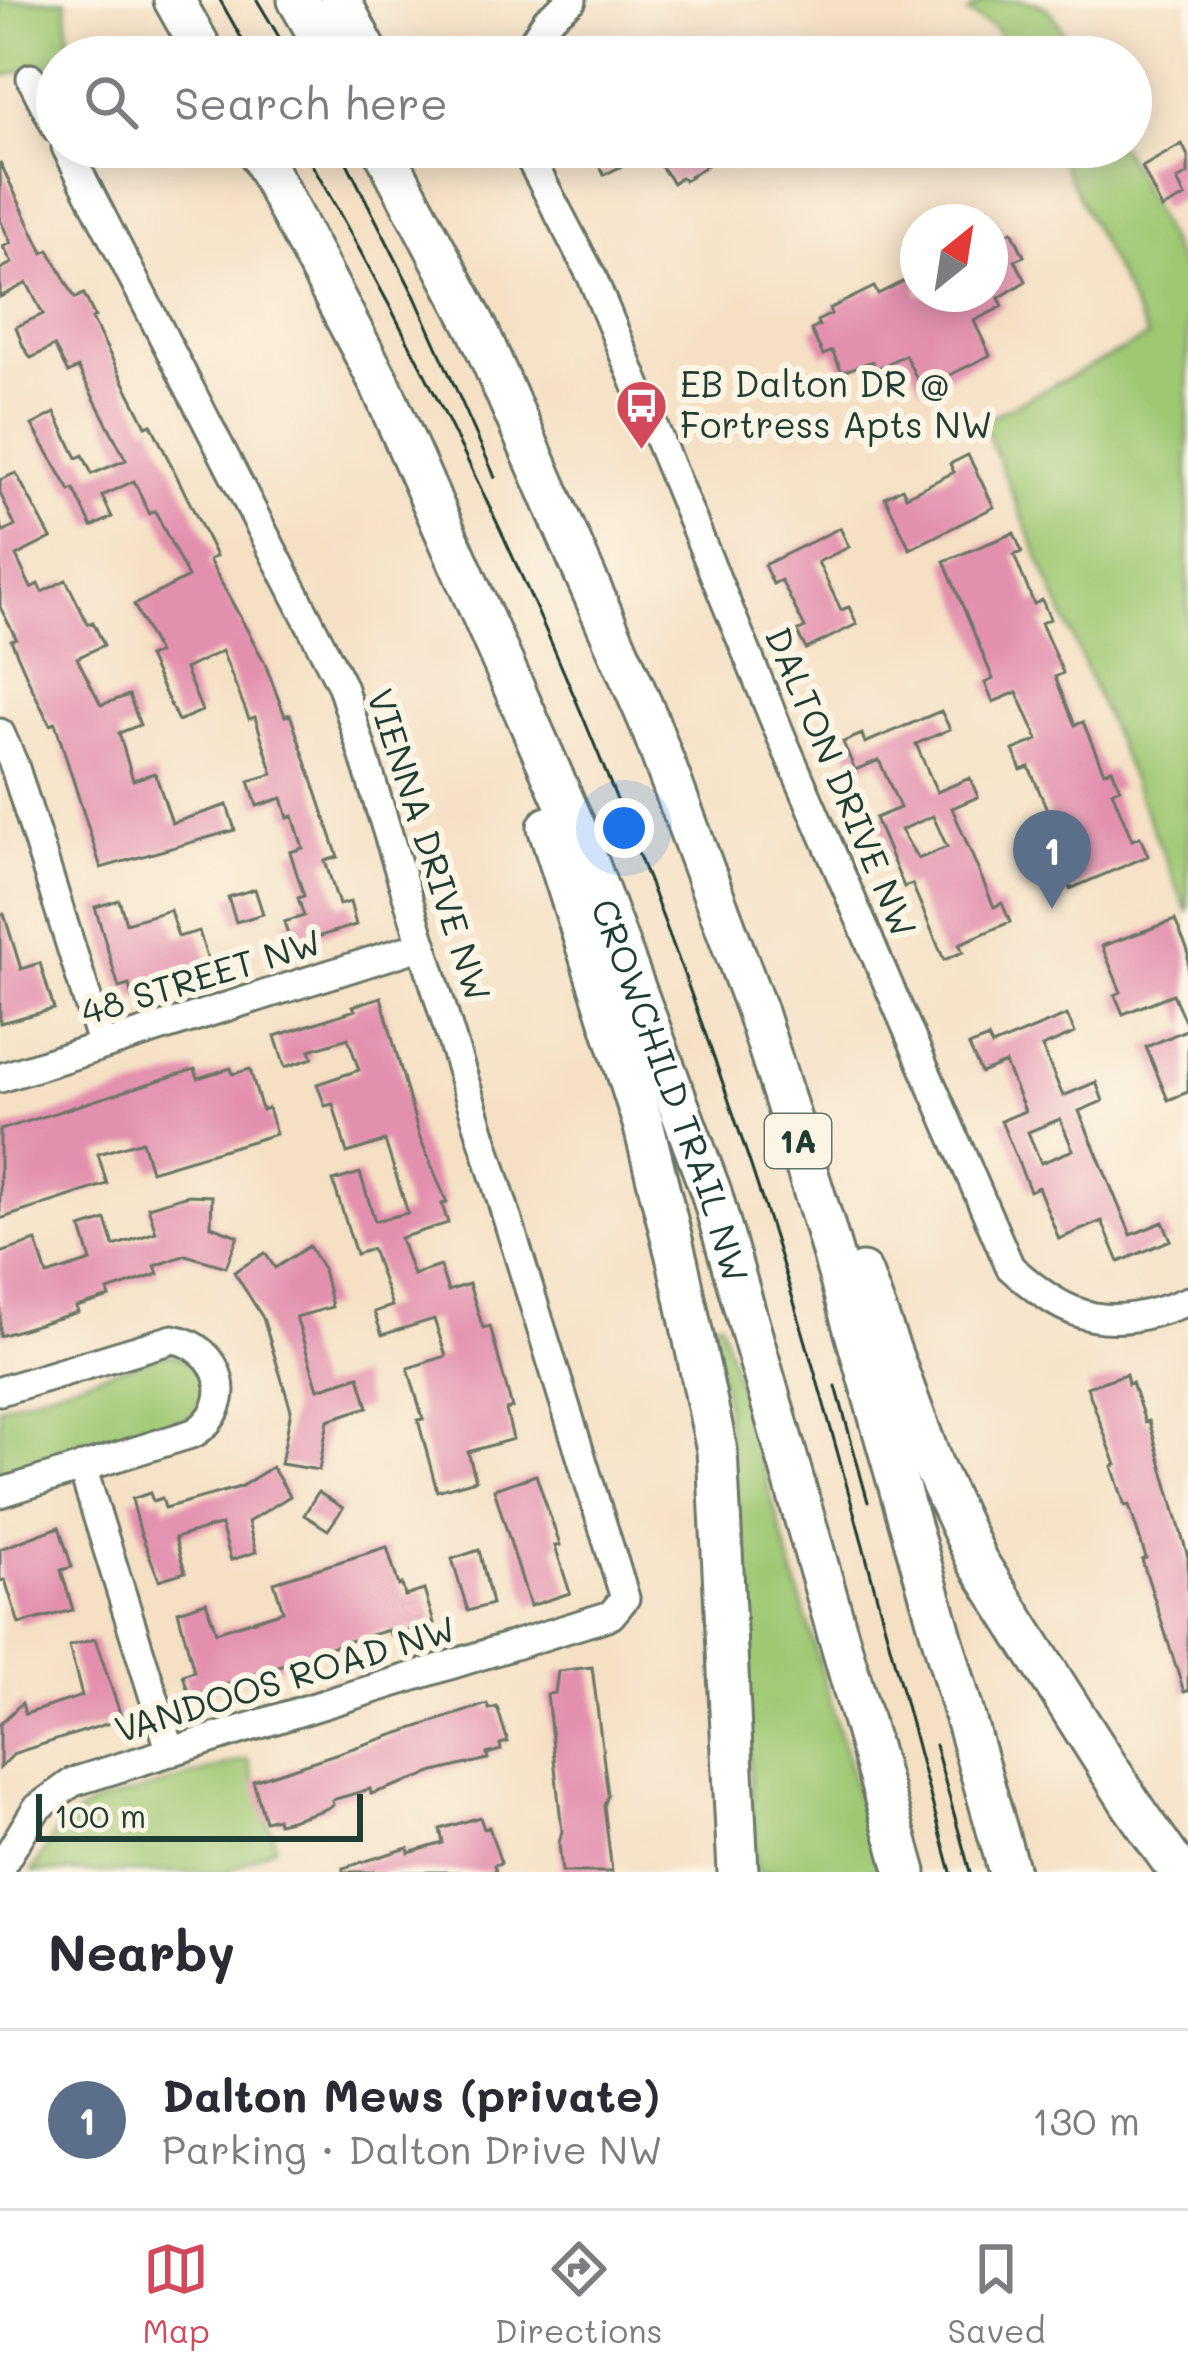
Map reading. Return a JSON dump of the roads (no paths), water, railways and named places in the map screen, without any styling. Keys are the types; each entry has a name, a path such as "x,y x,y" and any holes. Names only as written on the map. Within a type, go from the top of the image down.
{"highway":[{"path":"174,0 194,36"},
{"path":"298,0 319,36"},
{"path":"340,0 359,36"},
{"name":"CROWCHILD TRAIL NW","path":"267,168 380,384 574,824 711,1192 906,1872"},
{"name":"1A","path":"395,168 478,330 648,719 756,1009 824,1223 1009,1872"},
{"path":"406,168 408,188"},
{"path":"501,664 505,718 553,842 643,1123 717,1450 735,1866"},
{"path":"824,1223 857,1258 933,1466 977,1562 1176,1868"}],"street":[{"path":"538,36 572,0"},
{"path":"31,78 36,88"},
{"name":"VIENNA DRIVE NW","path":"77,168 342,686 625,1589 622,1603"},
{"name":"DALTON DRIVE NW","path":"535,168 592,277 790,757 1010,1267 1058,1304 1108,1319 1144,1318 1188,1301"},
{"path":"0,734 14,765 102,1046"},
{"name":"48 STREET NW","path":"0,1078 423,945"},
{"path":"0,1391 163,1340 185,1341 206,1353 219,1373 220,1398 202,1429 0,1493"},
{"path":"82,1467 171,1752"},
{"name":"VANDOOS ROAD NW","path":"0,1868 26,1822 48,1797 74,1782 611,1615 622,1603"}],"tram line":[{"path":"220,0 240,36"},
{"path":"257,0 278,36"},
{"path":"314,168 495,518 658,904 779,1253 951,1872"},
{"path":"350,168 415,297 495,477"},
{"path":"836,1386 868,1502"},
{"path":"935,1745 970,1872"}],"place":[{"name":"EB Dalton DR @ Fortress Apts NW","path":"641,451"},
{"name":"Dalton Mews (private)","path":"1052,909"}]}
